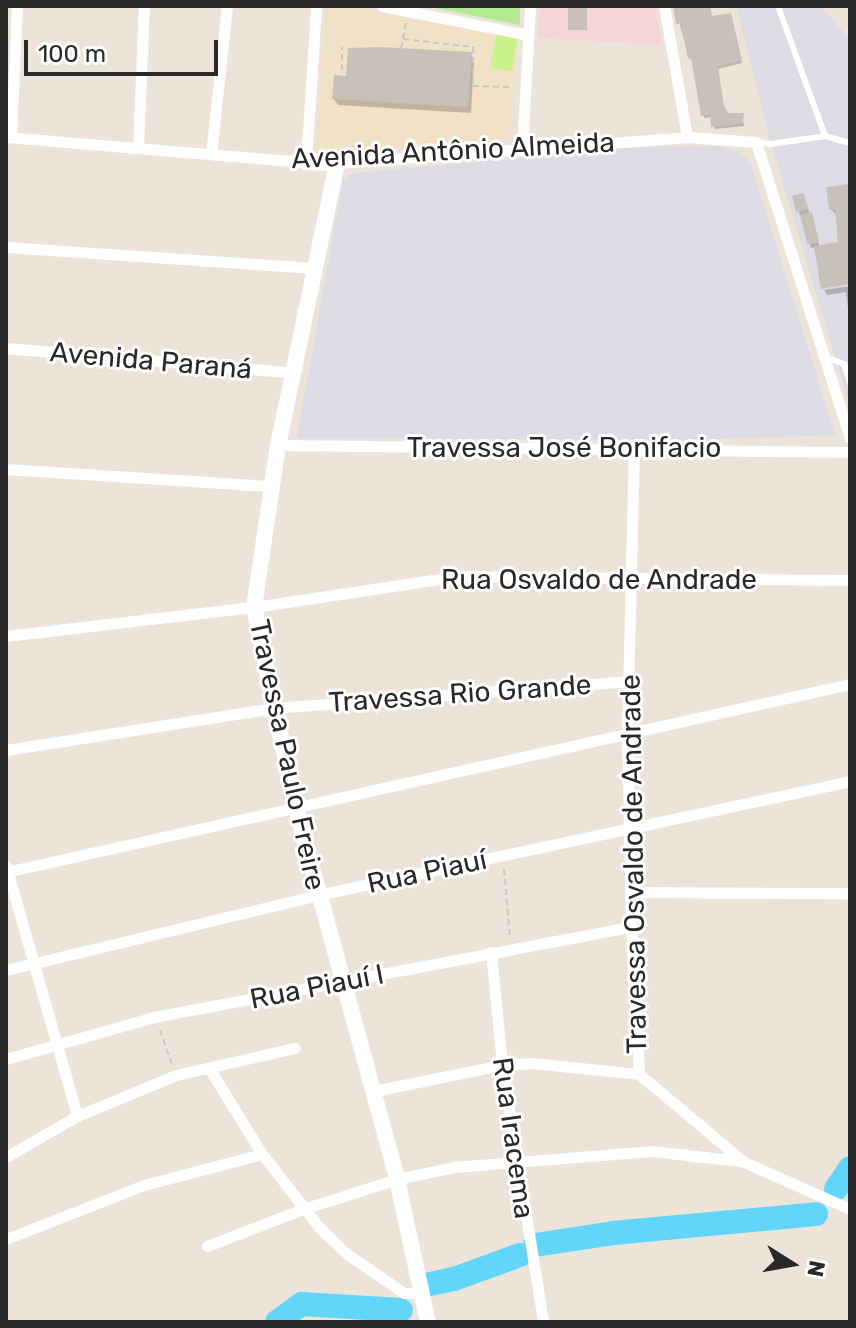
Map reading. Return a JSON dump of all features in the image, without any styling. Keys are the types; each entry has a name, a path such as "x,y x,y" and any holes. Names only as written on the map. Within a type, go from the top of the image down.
{"street":[{"path":"8,137 17,6"},
{"path":"138,148 144,6"},
{"path":"211,154 227,6"},
{"path":"306,162 316,6"},
{"path":"382,6 528,35"},
{"path":"522,150 530,6"},
{"path":"664,6 687,137"},
{"name":"Avenida Antônio Almeida","path":"8,137 337,163 687,137 756,142"},
{"path":"756,142 850,438"},
{"name":"Travessa Paulo Freire","path":"337,163 278,445 254,607 295,805 397,1179 428,1322"},
{"path":"6,247 316,268"},
{"name":"Avenida Paraná","path":"6,348 295,373"},
{"name":"Travessa José Bonifacio","path":"278,445 850,452"},
{"name":"Travessa Osvaldo de Andrade","path":"634,448 627,734 631,927 639,1074 744,1162 850,1209"},
{"path":"6,469 272,486"},
{"name":"Rua Osvaldo de Andrade","path":"6,636 254,607 458,576 850,580"},
{"name":"Travessa Rio Grande","path":"6,750 273,708 629,681"},
{"path":"77,1116 6,870 850,684"},
{"name":"Rua Piauí","path":"6,970 318,895 630,831 850,781"},
{"path":"631,892 850,893"},
{"name":"Rua Piauí I","path":"6,1059 154,1017 342,984 491,952 631,927"},
{"name":"Rua Iracema","path":"491,952 502,1065 543,1322"},
{"path":"6,1157 77,1116 176,1075 295,1048"},
{"path":"374,1091 502,1065 577,1065 639,1074"},
{"path":"209,1068 262,1154 303,1209 347,1254 404,1293 421,1293"},
{"path":"207,1246 303,1209 397,1179 454,1167 660,1151 744,1162"},
{"path":"6,1239 144,1185 262,1154"}],"lane":[{"path":"778,6 825,136"},
{"path":"756,142 825,136 850,143"},
{"path":"824,356 844,364 850,382"}],"path":[{"path":"401,48 407,18"},
{"path":"403,39 473,47 473,86 514,87"},
{"path":"342,47 342,70"},
{"path":"503,856 511,949"},
{"path":"161,1034 176,1075"}],"shaded area":[{"path":"326,6 344,6 518,38 509,138 364,151 316,150"},
{"path":"540,6 655,6 662,45 538,38"},
{"path":"736,6 821,6 850,40 850,407 771,144"},
{"path":"720,146 742,154 751,164 835,435 692,440 297,438 343,180 355,173 637,147"}],"green space":[{"path":"426,6 520,6 520,25"},
{"path":"496,34 518,38 512,71 490,67"}],"building":[{"path":"568,6 587,6 587,30 568,30"},
{"path":"673,6 710,6 712,16 731,13 742,60 718,66 724,106 728,113 744,113 743,123 711,127 710,114 701,116 691,58 688,59 681,23 676,24"},
{"path":"348,48 472,52 468,107 332,99 334,75 346,76"},
{"path":"850,184 850,284 821,289 814,246 838,242 835,209 829,210 826,187"},
{"path":"804,193 808,210 796,212 792,196"},
{"path":"812,212 819,242 807,245 800,215"}],"waterway":[{"path":"836,1189 850,1168"},
{"path":"535,1245 613,1233 816,1214"},
{"path":"430,1284 454,1279 520,1255"},
{"path":"277,1322 302,1304 401,1310"}]}
